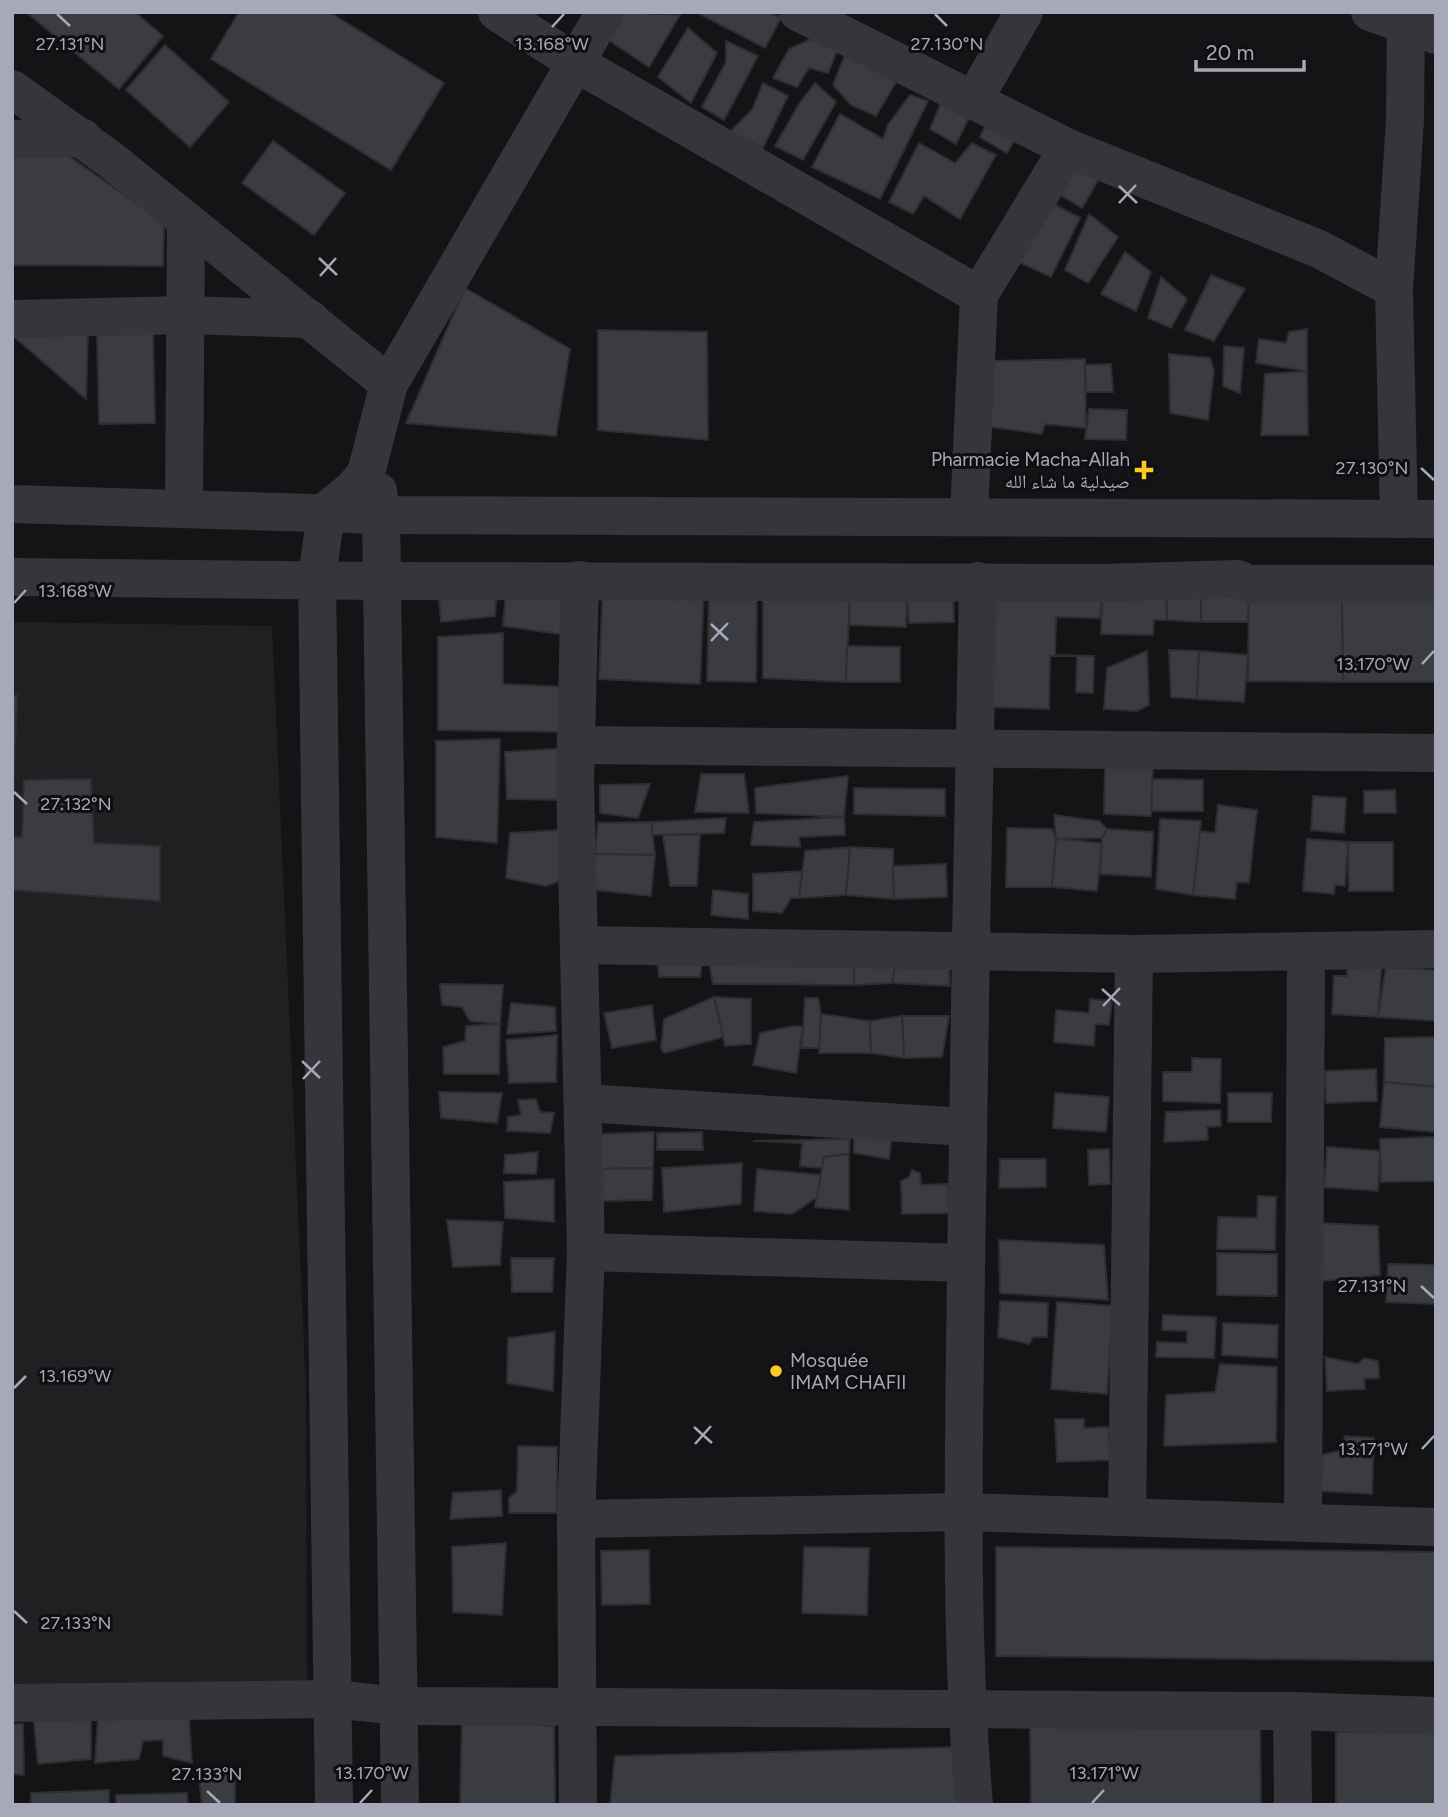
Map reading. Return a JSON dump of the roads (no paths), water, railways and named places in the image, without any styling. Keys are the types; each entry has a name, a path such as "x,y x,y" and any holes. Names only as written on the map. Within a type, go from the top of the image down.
{"street":[{"path":"497,12 576,63 979,295"},
{"path":"334,1805 317,579 326,511 360,481 368,465 389,384 606,12"},
{"path":"798,12 1068,148 1319,249 1394,289"},
{"path":"973,101 1024,12"},
{"path":"12,504 326,511 382,515 969,515 1418,519 1394,289 1405,120 1416,25 1370,12"},
{"path":"12,89 83,138 389,384"},
{"path":"12,139 83,138"},
{"path":"969,515 979,295 1068,148"},
{"path":"184,508 186,221"},
{"path":"12,319 185,315 310,319"},
{"path":"368,465 377,489 382,515 380,581 400,1805"},
{"path":"12,577 1102,583 1238,579 1249,584 1436,584"},
{"path":"578,1805 576,1519 586,1252 576,745 580,580"},
{"path":"974,1805 966,1708 963,1512 966,1127 978,581"},
{"path":"576,745 1436,753"},
{"path":"580,946 1134,954 1436,949"},
{"path":"1303,1521 1307,953"},
{"path":"1127,1517 1134,954"},
{"path":"584,1103 966,1127"},
{"path":"586,1252 966,1263"},
{"path":"576,1519 963,1512 1436,1527"},
{"path":"12,1703 333,1699 399,1706 1292,1711 1436,1716"},
{"path":"1292,1711 1293,1805"}],"place":[{"name":"Pharmacie Macha-Allah صيدلية ما شاء الله","path":"1144,470"},
{"name":"Mosquée IMAM CHAFII","path":"776,1371"}]}
